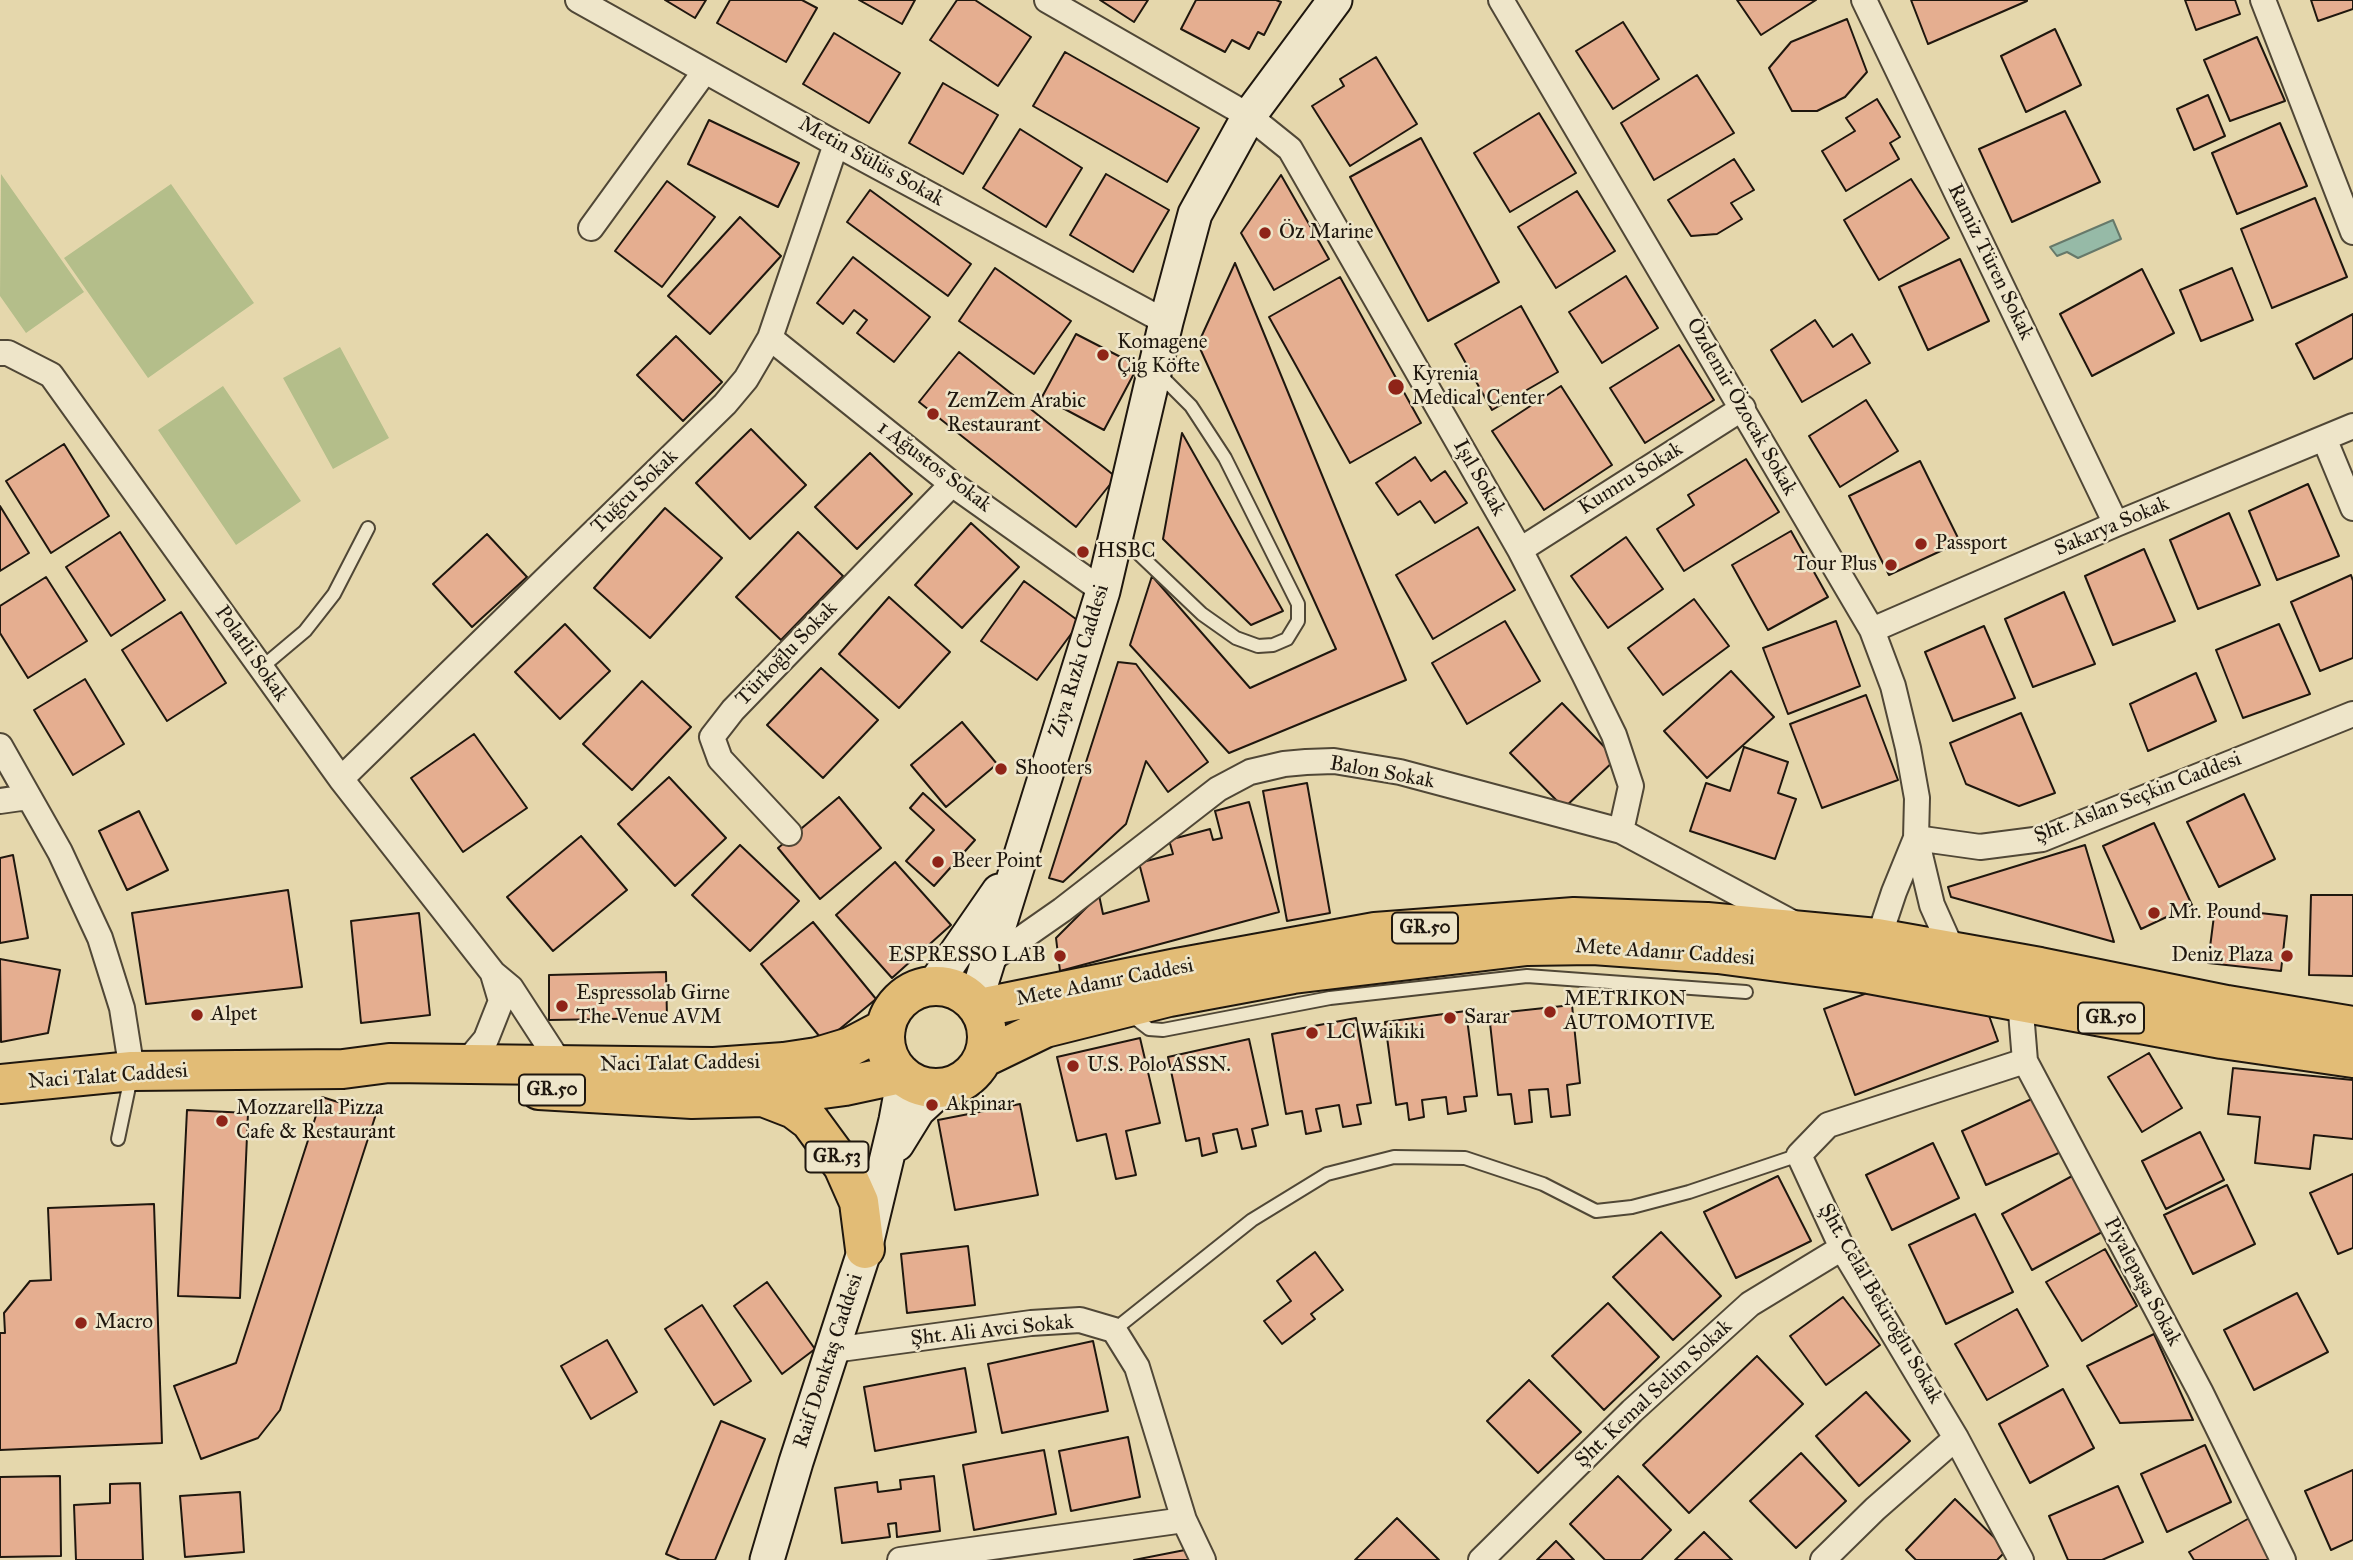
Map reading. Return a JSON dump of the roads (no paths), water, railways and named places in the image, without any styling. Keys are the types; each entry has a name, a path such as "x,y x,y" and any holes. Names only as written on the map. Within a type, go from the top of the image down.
{"main road":[{"name":"Mete Adanır Caddesi","path":"977,1005 1375,932 1574,917 1707,922 1807,931 1873,956 2020,1000 2222,1040 2353,1058"},
{"name":"Mete Adanır Caddesi","path":"983,1058 1045,1028 1169,997 1293,974 1527,961 1593,945 1717,954 1873,956 1953,953 2353,1026"},
{"path":"902,1076 887,1053 886,1028 891,1011 902,998 917,989 934,985 963,993 977,1005 986,1024 988,1041 983,1058"},
{"name":"Naci Talat Caddesi","path":"0,1084 132,1071 343,1069 389,1063 714,1067 784,1062 850,1047 886,1028"},
{"name":"GR.50","path":"902,1076 916,1084 942,1088 959,1083 973,1073 983,1058"},
{"name":"Naci Talat Caddesi","path":"343,1069 434,1084 692,1099 763,1097 902,1076"},
{"name":"GR.53","path":"763,1097 794,1109 810,1121 843,1166 859,1202 865,1249"}],"street":[{"name":"Metin Sülüs Sokak","path":"578,0 836,144 1166,322"},
{"name":"Işıl Sokak","path":"1047,0 1249,116 1290,149 1520,550 1614,735 1631,786 1621,831"},
{"name":"Ziya Rızkı Caddesi","path":"977,1005 1016,865 1103,591 1166,322 1195,214 1249,116 1335,0"},
{"name":"Özdemir Özocak Sokak","path":"1501,0 1872,630 1893,686 1908,748 1917,799 1916,838 1932,905 1953,953"},
{"name":"Ramiz Türen Sokak","path":"1864,0 2116,524"},
{"path":"2263,0 2352,226"},
{"path":"591,228 705,71"},
{"name":"Tuğcu Sokak","path":"341,779 726,404 746,379 769,338 836,144"},
{"name":"1 Ağustos Sokak","path":"769,338 952,484 1103,591"},
{"name":"Polatli Sokak","path":"0,353 8,353 51,374 341,779 493,973 511,988 561,1065"},
{"name":"Kumru Sokak","path":"1520,550 1743,408"},
{"name":"Sakarya Sokak","path":"1872,630 2116,524 2353,426"},
{"path":"2324,438 2353,508"},
{"name":"Türkoğlu Sokak","path":"789,834 720,759 712,737 733,710 952,484"},
{"name":"Şht. Aslan Seçkin Caddesi","path":"1916,838 1980,848 2042,839 2353,714"},
{"path":"0,746 60,852 100,938 122,1008 132,1071"},
{"name":"Balon Sokak","path":"989,961 1062,910 1218,789 1250,772 1284,764 1334,761 1400,772 1621,831 1807,931"},
{"path":"0,801 29,797"},
{"name":"Özdemir Özocak Sokak","path":"1873,956 1916,838"},
{"name":"Ziya Rızkı Caddesi","path":"934,985 1016,865"},
{"name":"Polatli Sokak","path":"465,1064 486,1039 501,1001 493,973"},
{"name":"Piyalepaşa Sokak","path":"2020,1000 2025,1061 2200,1391 2283,1560"},
{"path":"1799,1155 1828,1125 2025,1061"},
{"name":"Raif Denktaş Caddesi","path":"767,1560 865,1249 887,1161 902,1076"},
{"name":"Raif Denktaş Caddesi","path":"887,1161 918,1110 942,1088"},
{"name":"Şht. Celal Bekiroğlu Sokak","path":"1799,1155 1842,1248 1956,1438 2021,1560"},
{"name":"Şht. Kemal Selim Sokak","path":"1481,1560 1632,1411 1750,1304 1842,1248"},
{"name":"Şht. Ali Avci Sokak","path":"833,1350 1031,1323 1080,1320 1114,1330"},
{"path":"1114,1330 1137,1367 1184,1520 1203,1560"},
{"path":"1823,1560 1875,1509 1956,1438"},
{"path":"900,1560 1184,1520"}],"lane":[{"path":"1116,533 1202,614 1236,639 1258,646 1273,645 1286,639 1298,621 1298,604 1225,458 1191,406 1156,372"},
{"path":"261,668 305,631 334,594 368,528"},
{"path":"1527,961 1746,992"},
{"path":"118,1139 132,1071"},
{"path":"1114,1330 1252,1220 1327,1174 1394,1157 1465,1157 1543,1184 1597,1211 1632,1207 1666,1198 1799,1155"}],"place":[{"name":"Öz Marine","path":"1265,233"},
{"name":"Komagene Çig Köfte","path":"1103,355"},
{"name":"Kyrenia Medical Center","path":"1396,387"},
{"name":"ZemZem Arabic Restaurant","path":"933,414"},
{"name":"Passport","path":"1921,544"},
{"name":"HSBC","path":"1083,552"},
{"name":"Tour Plus","path":"1891,565"},
{"name":"Shooters","path":"1001,769"},
{"name":"Beer Point","path":"938,862"},
{"name":"Mr. Pound","path":"2154,913"},
{"name":"ESPRESSO LAB","path":"1060,956"},
{"name":"Deniz Plaza","path":"2287,956"},
{"name":"Espressolab Girne The Venue AVM","path":"562,1006"},
{"name":"METRIKON AUTOMOTIVE","path":"1550,1012"},
{"name":"Alpet","path":"197,1015"},
{"name":"Sarar","path":"1450,1018"},
{"name":"LC Waikiki","path":"1312,1033"},
{"name":"U.S. Polo ASSN.","path":"1073,1066"},
{"name":"Akpinar","path":"932,1105"},
{"name":"Mozzarella Pizza Cafe & Restaurant","path":"222,1121"},
{"name":"Macro","path":"81,1323"}]}
